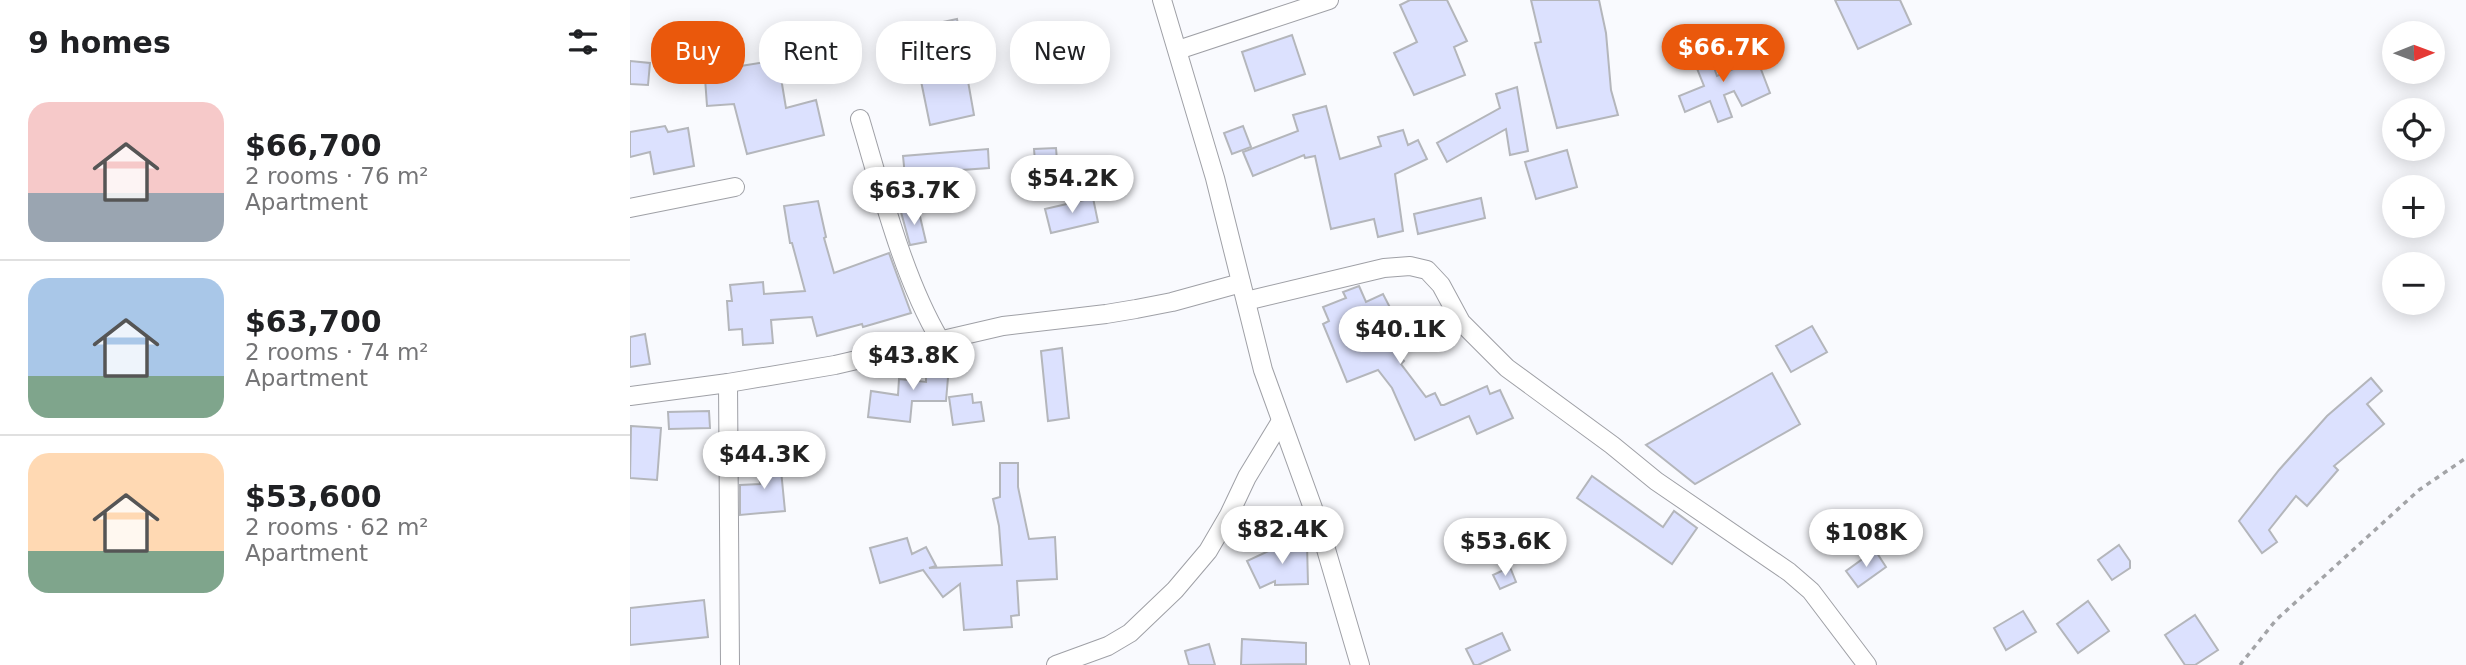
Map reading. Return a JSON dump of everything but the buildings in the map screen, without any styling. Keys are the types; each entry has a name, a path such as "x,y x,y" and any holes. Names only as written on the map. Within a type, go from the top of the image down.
{"street":[{"path":"1161,0 1215,178 1263,370 1318,522 1360,665"},
{"path":"1178,50 1329,0"},
{"path":"860,119 912,279 940,340"},
{"path":"630,208 735,187"},
{"path":"630,396 835,365 1003,326 1106,314 1243,292 1297,290 1384,268 1410,266 1427,270 1441,285 1461,322 1507,368 1656,481 1789,572 1811,591 1867,665"},
{"path":"728,383 730,665"},
{"path":"1056,665 1108,646 1130,633 1175,590 1208,551 1229,516 1247,477 1281,421"}],"path":[{"path":"2240,665 2276,620 2419,490 2466,458"}]}
